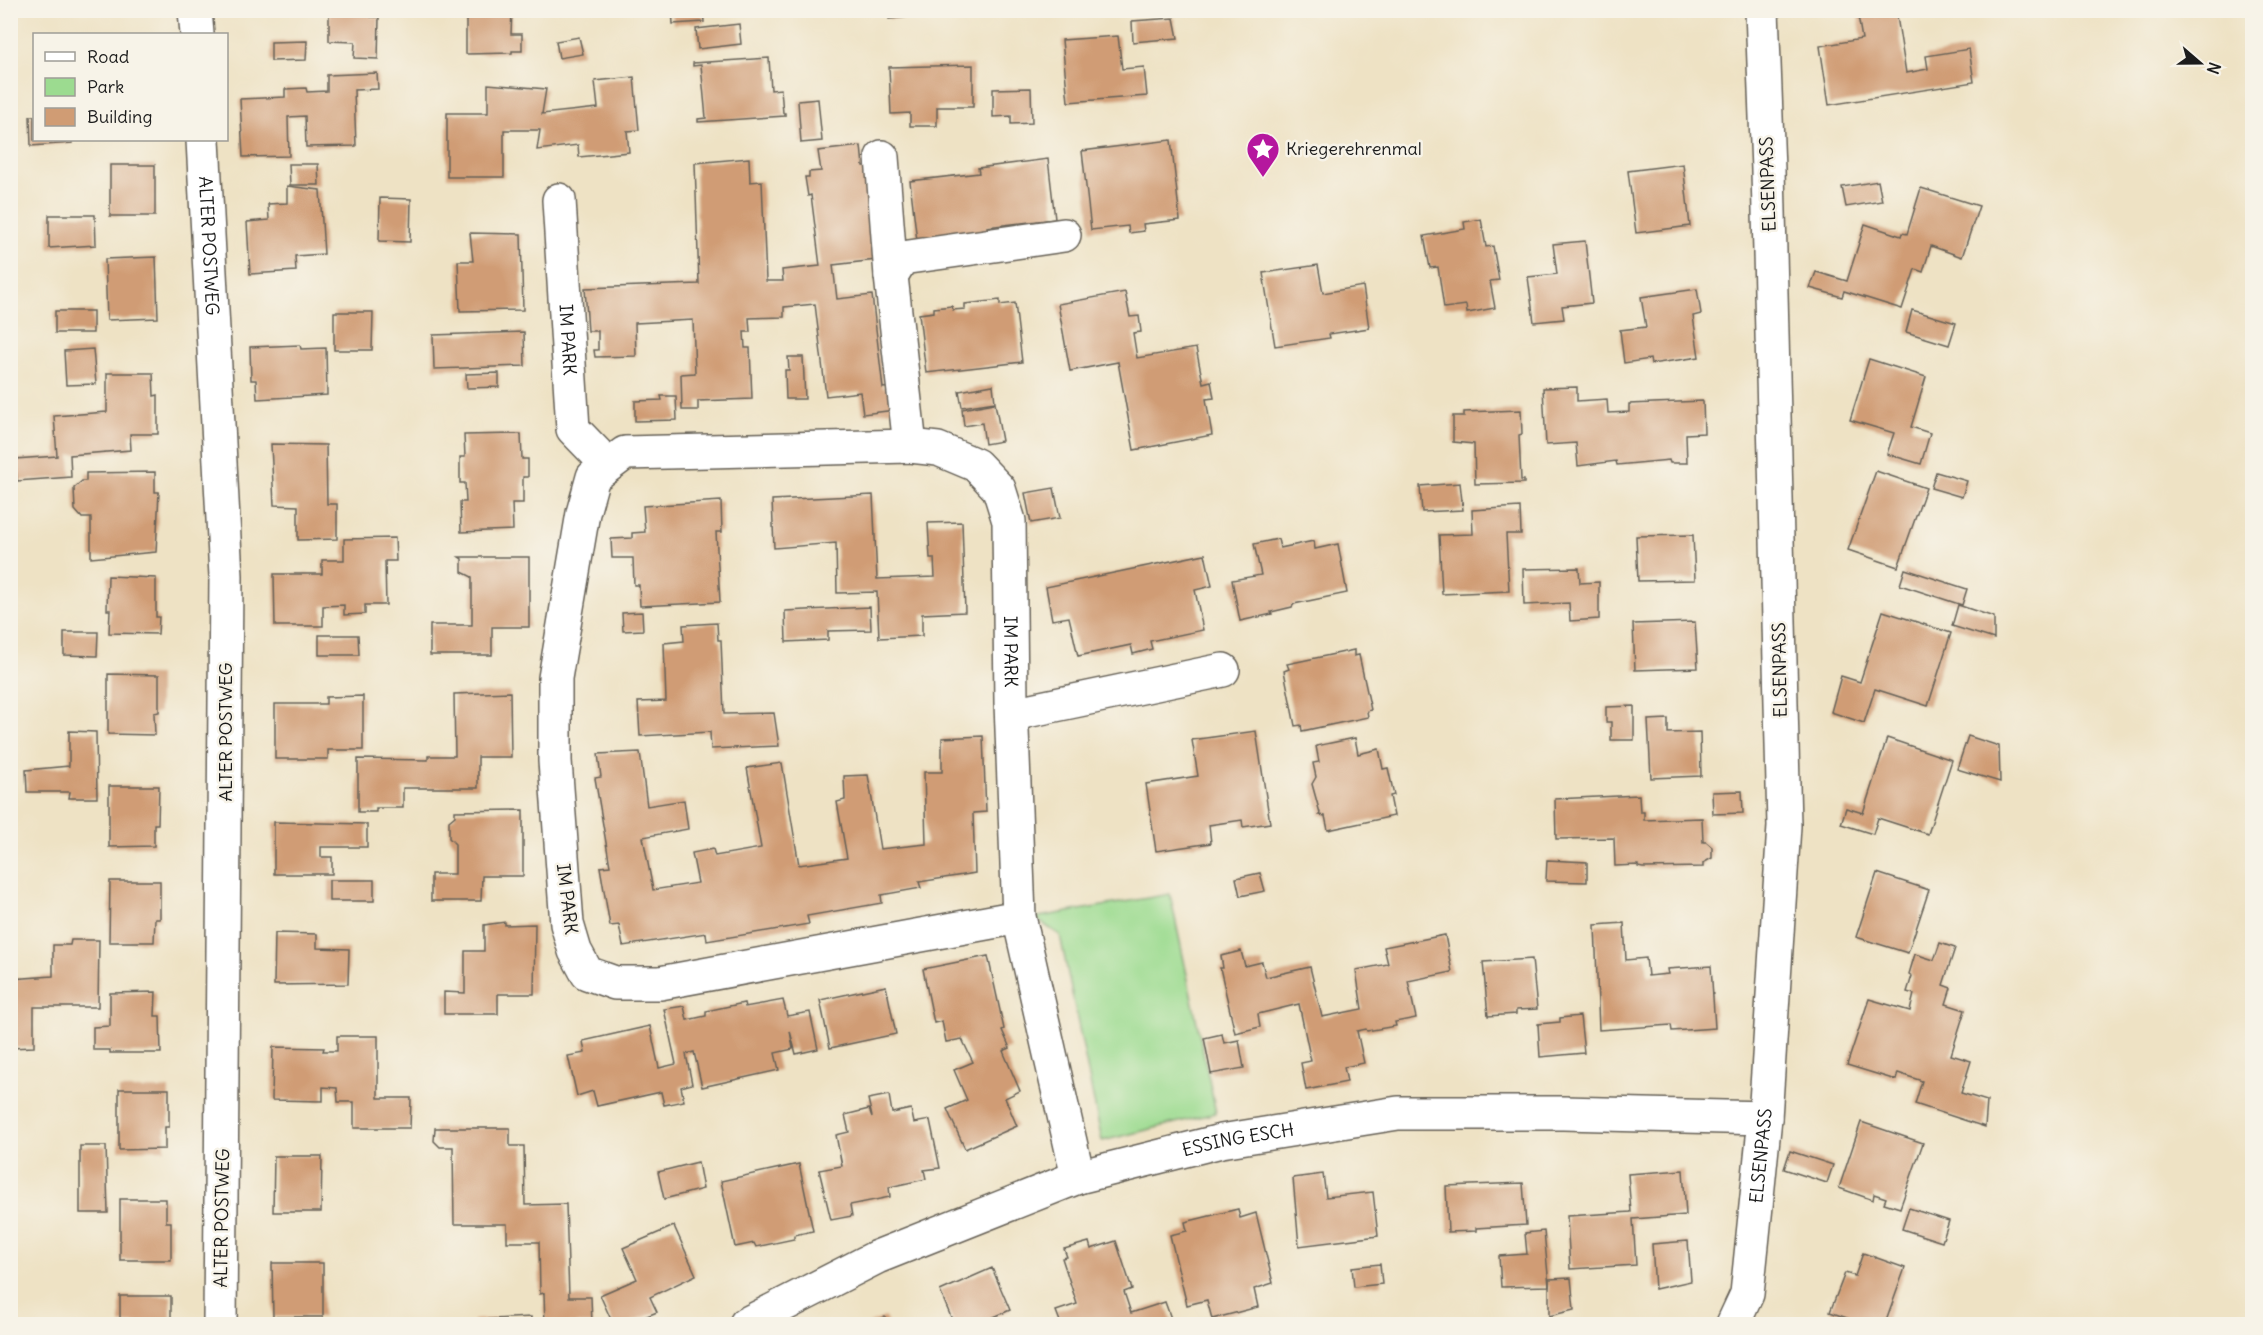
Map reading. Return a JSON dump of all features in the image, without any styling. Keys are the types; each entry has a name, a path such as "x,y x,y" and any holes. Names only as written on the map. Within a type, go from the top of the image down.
{"street":[{"path":"195,10 197,33"},
{"name":"ELSENPASS","path":"1733,1324 1748,1294 1765,1118 1784,826 1762,10"},
{"name":"ALTER POSTWEG","path":"202,141 226,576 220,1324"},
{"path":"882,157 891,276 910,446"},
{"name":"IM PARK","path":"559,200 573,429 608,465"},
{"path":"891,276 902,258 1064,235"},
{"name":"IM PARK","path":"1019,917 660,984 615,983 587,973 575,951 567,924 555,761 555,678 583,513 593,477 625,453 910,446 938,449 976,465 999,489 1009,521 1012,714 1019,917 1078,1177"},
{"path":"1012,714 1223,670"},
{"name":"ESSING ESCH","path":"746,1324 877,1257 1078,1177 1221,1141 1398,1113 1563,1113 1765,1118"}],"green space":[{"path":"1170,894 1216,1113 1102,1141 1060,935 1034,918"}],"building":[{"path":"329,10 371,10 371,17 379,17 378,59 354,58 355,42 329,41"},
{"path":"466,10 512,10 511,34 522,34 522,51 466,54"},
{"path":"672,10 703,10 704,22 673,24"},
{"path":"889,10 941,10 942,14 889,19"},
{"path":"1857,10 1896,10 1906,73 1928,69 1926,56 1969,49 1974,82 1829,105 1820,46 1862,39"},
{"path":"1174,18 1178,38 1133,42 1132,21"},
{"path":"739,24 741,44 698,49 696,29"},
{"path":"1118,36 1122,69 1144,67 1147,96 1068,102 1062,40"},
{"path":"579,37 583,54 559,58 556,41"},
{"path":"307,41 306,60 271,61 271,42"},
{"path":"769,58 771,90 781,89 785,116 698,122 698,119 706,118 701,65 693,66 693,63"},
{"path":"973,65 973,107 937,107 937,126 910,126 910,113 891,114 889,67"},
{"path":"377,73 378,89 354,90 356,146 306,147 305,116 288,117 289,156 243,157 240,99 285,97 285,89 306,88 307,92 327,91 327,75"},
{"path":"634,77 639,130 627,131 629,152 579,157 578,145 537,150 540,130 504,130 504,177 447,177 447,113 488,113 488,84 546,89 542,114 598,108 595,81"},
{"path":"1031,88 1032,123 1011,124 1011,116 993,117 993,89"},
{"path":"818,99 822,141 801,143 798,101"},
{"path":"30,116 33,116 33,141 72,141 72,143 31,146"},
{"path":"1171,140 1180,220 1143,224 1144,231 1129,233 1128,226 1091,230 1082,151"},
{"path":"861,146 863,166 866,166 876,260 833,265 837,299 872,295 883,388 892,387 895,410 863,414 860,392 826,396 815,304 784,307 784,317 749,318 750,332 744,332 745,348 750,348 752,399 698,401 698,410 682,410 681,374 695,373 693,320 635,323 636,356 595,357 594,350 598,350 598,331 588,331 585,288 699,284 695,163 749,158 750,182 762,181 766,281 783,281 782,270 820,266 811,195 808,196 805,177 809,177 809,172 821,171 818,151"},
{"path":"1048,159 1055,219 987,227 988,232 917,241 910,181 979,173 978,168"},
{"path":"289,164 318,164 319,185 290,185"},
{"path":"1683,164 1690,226 1636,233 1628,171"},
{"path":"110,165 155,165 155,216 110,216"},
{"path":"1878,181 1882,201 1846,207 1842,187"},
{"path":"287,186 320,190 324,254 295,256 296,271 250,274 247,222 269,220 268,204 287,203"},
{"path":"1921,188 1979,206 1962,257 1931,246 1923,272 1915,269 1902,309 1844,291 1842,297 1810,288 1816,272 1847,281 1865,224 1901,236 1902,233 1907,234"},
{"path":"380,198 411,199 410,242 379,241"},
{"path":"49,215 95,215 96,245 49,248"},
{"path":"1481,219 1486,247 1493,246 1499,280 1490,281 1495,308 1467,313 1466,305 1444,308 1438,267 1430,268 1424,236 1465,229 1464,222"},
{"path":"470,233 521,234 523,310 460,311 458,261 473,261"},
{"path":"1585,241 1592,303 1562,306 1564,319 1534,322 1528,277 1557,274 1553,244"},
{"path":"156,257 158,318 107,320 105,259"},
{"path":"1318,265 1323,293 1363,286 1369,328 1329,334 1330,338 1275,346 1263,273"},
{"path":"1697,289 1701,314 1693,316 1699,357 1651,364 1650,359 1624,363 1620,330 1646,327 1641,297"},
{"path":"1125,292 1130,317 1139,316 1141,332 1133,333 1137,358 1196,348 1203,383 1211,381 1214,398 1206,399 1212,435 1134,450 1118,362 1070,371 1058,304"},
{"path":"1000,300 1000,305 1015,303 1022,362 926,373 919,314 934,312 934,308 952,306 953,310 965,309 965,304"},
{"path":"1912,310 1956,323 1949,345 1906,332"},
{"path":"55,311 93,311 93,333 55,333"},
{"path":"334,312 373,312 372,350 334,350"},
{"path":"524,332 525,366 434,369 433,335"},
{"path":"300,345 301,349 326,348 327,395 257,399 256,380 251,380 250,347"},
{"path":"93,349 96,384 66,385 64,351"},
{"path":"788,357 803,357 805,399 786,399 785,370 789,370"},
{"path":"1869,359 1926,377 1911,427 1930,433 1921,464 1887,454 1894,433 1850,420"},
{"path":"107,373 153,373 154,396 158,395 158,434 130,434 131,450 70,455 71,477 17,481 15,459 57,456 54,416 107,412"},
{"path":"499,373 499,387 467,388 466,374"},
{"path":"993,385 995,402 962,407 959,391"},
{"path":"1577,387 1577,401 1607,399 1608,413 1629,412 1629,404 1703,401 1704,433 1686,434 1687,463 1670,463 1669,460 1617,465 1616,461 1578,466 1576,443 1546,445 1543,388"},
{"path":"661,396 676,396 677,420 635,421 635,401 662,400"},
{"path":"995,403 1002,441 985,444 982,423 964,426 962,409"},
{"path":"1521,410 1522,434 1519,435 1521,480 1524,480 1524,483 1475,484 1474,444 1453,442 1453,416 1464,416 1464,412"},
{"path":"521,434 522,459 528,459 528,477 523,477 523,503 512,503 513,530 461,532 460,502 466,502 465,483 460,483 460,457 465,457 464,435"},
{"path":"271,444 326,445 327,504 337,504 337,539 298,540 298,506 274,505"},
{"path":"1876,471 1926,488 1898,567 1848,550"},
{"path":"155,472 155,492 159,492 156,552 91,558 91,518 82,518 75,510 74,488 82,481 86,481 86,473"},
{"path":"1936,472 1967,481 1962,497 1931,488"},
{"path":"1460,483 1463,510 1422,512 1420,486"},
{"path":"1054,488 1060,518 1031,523 1025,493"},
{"path":"873,495 877,579 935,577 934,558 930,558 928,523 962,522 965,612 922,614 922,636 879,638 877,592 837,593 836,543 774,548 772,500"},
{"path":"721,501 722,532 716,532 720,602 640,606 639,585 634,585 633,558 612,558 611,539 632,538 632,533 645,532 643,506"},
{"path":"1520,507 1521,534 1506,534 1509,591 1442,594 1439,535 1473,534 1472,510"},
{"path":"1693,535 1695,580 1638,581 1636,536"},
{"path":"395,538 396,561 385,561 386,605 365,605 365,614 344,615 344,605 323,606 323,626 275,626 274,574 322,574 322,560 344,560 344,539"},
{"path":"1278,539 1280,548 1314,541 1315,549 1338,544 1347,593 1294,604 1292,607 1271,612 1272,614 1240,621 1232,580 1261,575 1254,544"},
{"path":"1205,554 1212,586 1195,590 1203,630 1150,641 1152,649 1133,654 1131,645 1078,656 1069,617 1052,620 1046,587"},
{"path":"459,557 529,557 529,627 492,627 492,655 430,655 430,625 472,625 472,577 462,572 462,559"},
{"path":"1579,568 1580,583 1599,582 1599,619 1570,621 1569,603 1524,605 1523,569"},
{"path":"1905,569 1967,589 1962,605 1900,585"},
{"path":"108,576 156,578 158,634 109,633"},
{"path":"1958,605 1994,617 1994,639 1952,626"},
{"path":"870,607 871,630 828,631 828,640 786,642 785,611"},
{"path":"1883,611 1951,633 1928,706 1875,689 1864,723 1831,712 1841,676 1860,682"},
{"path":"642,612 643,630 623,631 622,613"},
{"path":"1695,622 1698,668 1635,670 1633,624"},
{"path":"717,623 718,640 721,640 724,714 774,713 779,746 711,749 710,732 640,736 638,702 666,701 664,643 684,641 683,625"},
{"path":"64,632 98,632 97,656 64,655"},
{"path":"319,635 358,635 359,655 319,655"},
{"path":"1354,650 1354,656 1359,655 1371,710 1367,711 1368,717 1302,731 1301,725 1295,726 1284,671 1289,669 1287,664"},
{"path":"108,674 159,675 159,712 154,713 155,735 108,734"},
{"path":"510,692 511,757 478,757 478,788 403,788 403,808 376,808 376,812 358,812 358,759 428,760 428,756 455,756 454,694"},
{"path":"363,696 363,750 328,750 328,759 275,759 275,704 326,704 326,697"},
{"path":"1634,706 1634,740 1611,740 1611,722 1606,722 1606,707"},
{"path":"1668,719 1668,733 1700,732 1701,776 1651,778 1648,720"},
{"path":"69,731 96,732 97,798 69,798 70,792 27,792 26,770 69,766"},
{"path":"1256,731 1270,823 1243,827 1242,820 1209,825 1211,843 1156,851 1146,784 1198,776 1192,740"},
{"path":"983,736 986,812 973,813 975,873 919,882 921,888 881,895 882,903 807,916 809,924 707,941 706,933 623,946 619,925 610,926 600,867 610,866 595,778 601,777 598,754 640,752 647,806 684,800 688,829 643,837 653,890 698,883 692,853 713,849 715,856 761,848 747,768 782,763 799,865 847,858 837,802 845,800 844,776 868,775 880,849 926,844 924,772 942,772 942,738"},
{"path":"1968,736 1999,746 2000,782 1957,769"},
{"path":"1355,738 1358,754 1379,749 1383,769 1388,768 1394,795 1390,796 1394,816 1328,830 1325,816 1319,815 1312,784 1316,777 1313,763 1319,762 1316,746"},
{"path":"1887,738 1952,760 1928,834 1878,818 1873,834 1841,824 1846,808 1863,813"},
{"path":"109,786 159,786 158,824 154,824 154,846 109,847"},
{"path":"1742,791 1743,813 1713,814 1712,792"},
{"path":"1639,795 1640,812 1644,812 1644,820 1702,818 1703,842 1712,847 1712,858 1703,863 1703,867 1615,866 1614,838 1556,839 1555,799"},
{"path":"523,810 523,876 482,876 481,901 431,901 431,874 455,874 455,844 449,838 449,821 455,816 455,811"},
{"path":"274,822 367,824 367,847 321,847 321,857 332,857 332,874 274,874"},
{"path":"1547,860 1587,862 1587,882 1546,881"},
{"path":"1260,873 1265,891 1240,896 1236,878"},
{"path":"1877,873 1929,890 1908,953 1856,937"},
{"path":"329,880 374,880 374,901 329,901"},
{"path":"110,881 160,881 160,919 155,919 154,942 109,942"},
{"path":"505,922 505,925 535,924 534,994 498,994 498,1014 444,1014 444,992 465,993 465,951 484,951 484,925"},
{"path":"1624,923 1626,960 1646,958 1648,976 1668,974 1667,969 1711,966 1715,1028 1672,1031 1671,1025 1599,1030 1595,925"},
{"path":"275,933 317,934 317,948 349,949 348,984 274,985"},
{"path":"1445,935 1452,972 1408,981 1416,1018 1395,1022 1396,1026 1357,1031 1364,1063 1344,1067 1347,1082 1306,1090 1301,1063 1311,1061 1299,1004 1258,1014 1260,1027 1235,1033 1220,968 1223,968 1221,956 1241,951 1245,966 1262,962 1266,977 1310,967 1322,1017 1362,1009 1356,970 1388,964 1384,947"},
{"path":"71,940 99,940 98,1007 34,1007 34,1047 10,1048 10,979 53,976 53,945 70,945"},
{"path":"1940,943 1955,948 1943,985 1951,988 1946,1004 1965,1010 1951,1055 1971,1061 1961,1093 1987,1101 1985,1127 1915,1104 1922,1081 1898,1073 1896,1080 1847,1065 1869,999 1910,1011 1914,994 1907,992 1915,954 1934,960"},
{"path":"988,956 1004,1029 1002,1030 1010,1048 1003,1051 1020,1091 1005,1098 1017,1126 965,1149 947,1109 967,1100 954,1070 973,1062 962,1039 946,1042 942,1021 934,1023 923,969"},
{"path":"1532,959 1537,1009 1516,1010 1516,1014 1488,1016 1483,962"},
{"path":"886,986 896,1034 830,1048 820,1000"},
{"path":"156,992 155,1016 160,1016 161,1053 110,1053 110,1050 93,1050 93,1027 110,1026 110,993"},
{"path":"783,1000 787,1016 810,1012 818,1049 796,1054 790,1031 793,1049 775,1053 779,1070 702,1087 694,1052 686,1054 692,1084 681,1087 684,1101 664,1105 661,1092 597,1106 593,1091 577,1096 568,1056 585,1053 583,1041 650,1026 659,1068 676,1064 664,1009 684,1006 687,1020 706,1016 706,1011 744,1003 745,1007"},
{"path":"1580,1016 1584,1053 1540,1057 1538,1024 1560,1022 1560,1018"},
{"path":"1222,1034 1224,1043 1239,1040 1244,1068 1211,1074 1204,1038"},
{"path":"337,1036 378,1036 378,1098 411,1098 410,1128 354,1128 354,1102 338,1102 337,1088 323,1087 323,1101 272,1100 273,1047 324,1048 323,1051 337,1051"},
{"path":"119,1089 169,1089 169,1127 165,1127 165,1149 119,1150"},
{"path":"889,1095 892,1113 911,1109 914,1123 930,1120 940,1168 924,1170 926,1179 889,1187 890,1197 850,1205 852,1216 831,1220 819,1170 842,1166 836,1135 849,1132 845,1115 869,1109 872,1117 868,1099"},
{"path":"1861,1122 1923,1143 1900,1208 1884,1203 1886,1198 1874,1194 1873,1200 1839,1188"},
{"path":"435,1128 510,1128 510,1146 524,1146 525,1205 566,1204 569,1297 591,1297 592,1324 545,1324 544,1293 540,1294 539,1242 507,1242 507,1224 454,1224 453,1147 440,1147 434,1141"},
{"path":"80,1146 106,1146 108,1213 80,1213"},
{"path":"1790,1151 1833,1165 1827,1183 1784,1169"},
{"path":"274,1156 322,1156 321,1212 273,1212"},
{"path":"698,1162 703,1189 664,1199 658,1172"},
{"path":"799,1164 813,1231 794,1235 794,1239 756,1247 754,1243 735,1247 721,1181"},
{"path":"1683,1170 1686,1215 1633,1219 1636,1265 1570,1269 1567,1216 1631,1212 1628,1174"},
{"path":"1323,1174 1326,1197 1373,1192 1378,1236 1299,1246 1293,1178"},
{"path":"1523,1183 1526,1225 1448,1232 1446,1186"},
{"path":"120,1199 166,1199 166,1222 171,1222 171,1260 120,1260"},
{"path":"1909,1208 1949,1221 1942,1242 1902,1229"},
{"path":"1238,1209 1240,1218 1256,1213 1273,1283 1254,1289 1258,1307 1212,1319 1207,1300 1187,1305 1170,1235 1187,1231 1185,1222"},
{"path":"674,1226 696,1275 650,1297 657,1312 627,1324 613,1324 600,1295 637,1279 623,1248"},
{"path":"1544,1231 1549,1286 1501,1287 1499,1256 1527,1254 1525,1233"},
{"path":"1116,1241 1132,1289 1124,1292 1131,1313 1165,1302 1173,1324 1061,1324 1056,1311 1077,1304 1062,1258 1067,1257 1064,1249 1089,1242 1091,1249"},
{"path":"1688,1241 1691,1281 1655,1289 1652,1244"},
{"path":"1863,1253 1905,1268 1885,1324 1864,1324 1830,1312 1845,1273 1855,1276"},
{"path":"272,1263 323,1263 323,1317 273,1317"},
{"path":"1380,1264 1382,1284 1354,1287 1352,1267"},
{"path":"992,1268 1010,1310 982,1322 984,1324 947,1324 953,1322 940,1291"},
{"path":"1571,1278 1574,1310 1549,1316 1549,1279"},
{"path":"120,1296 171,1296 171,1324 120,1324"},
{"path":"531,1317 531,1324 474,1324 474,1320"},
{"path":"885,1317 888,1324 868,1324"}],"place":[{"name":"Kriegerehrenmal","path":"1263,178"}]}
